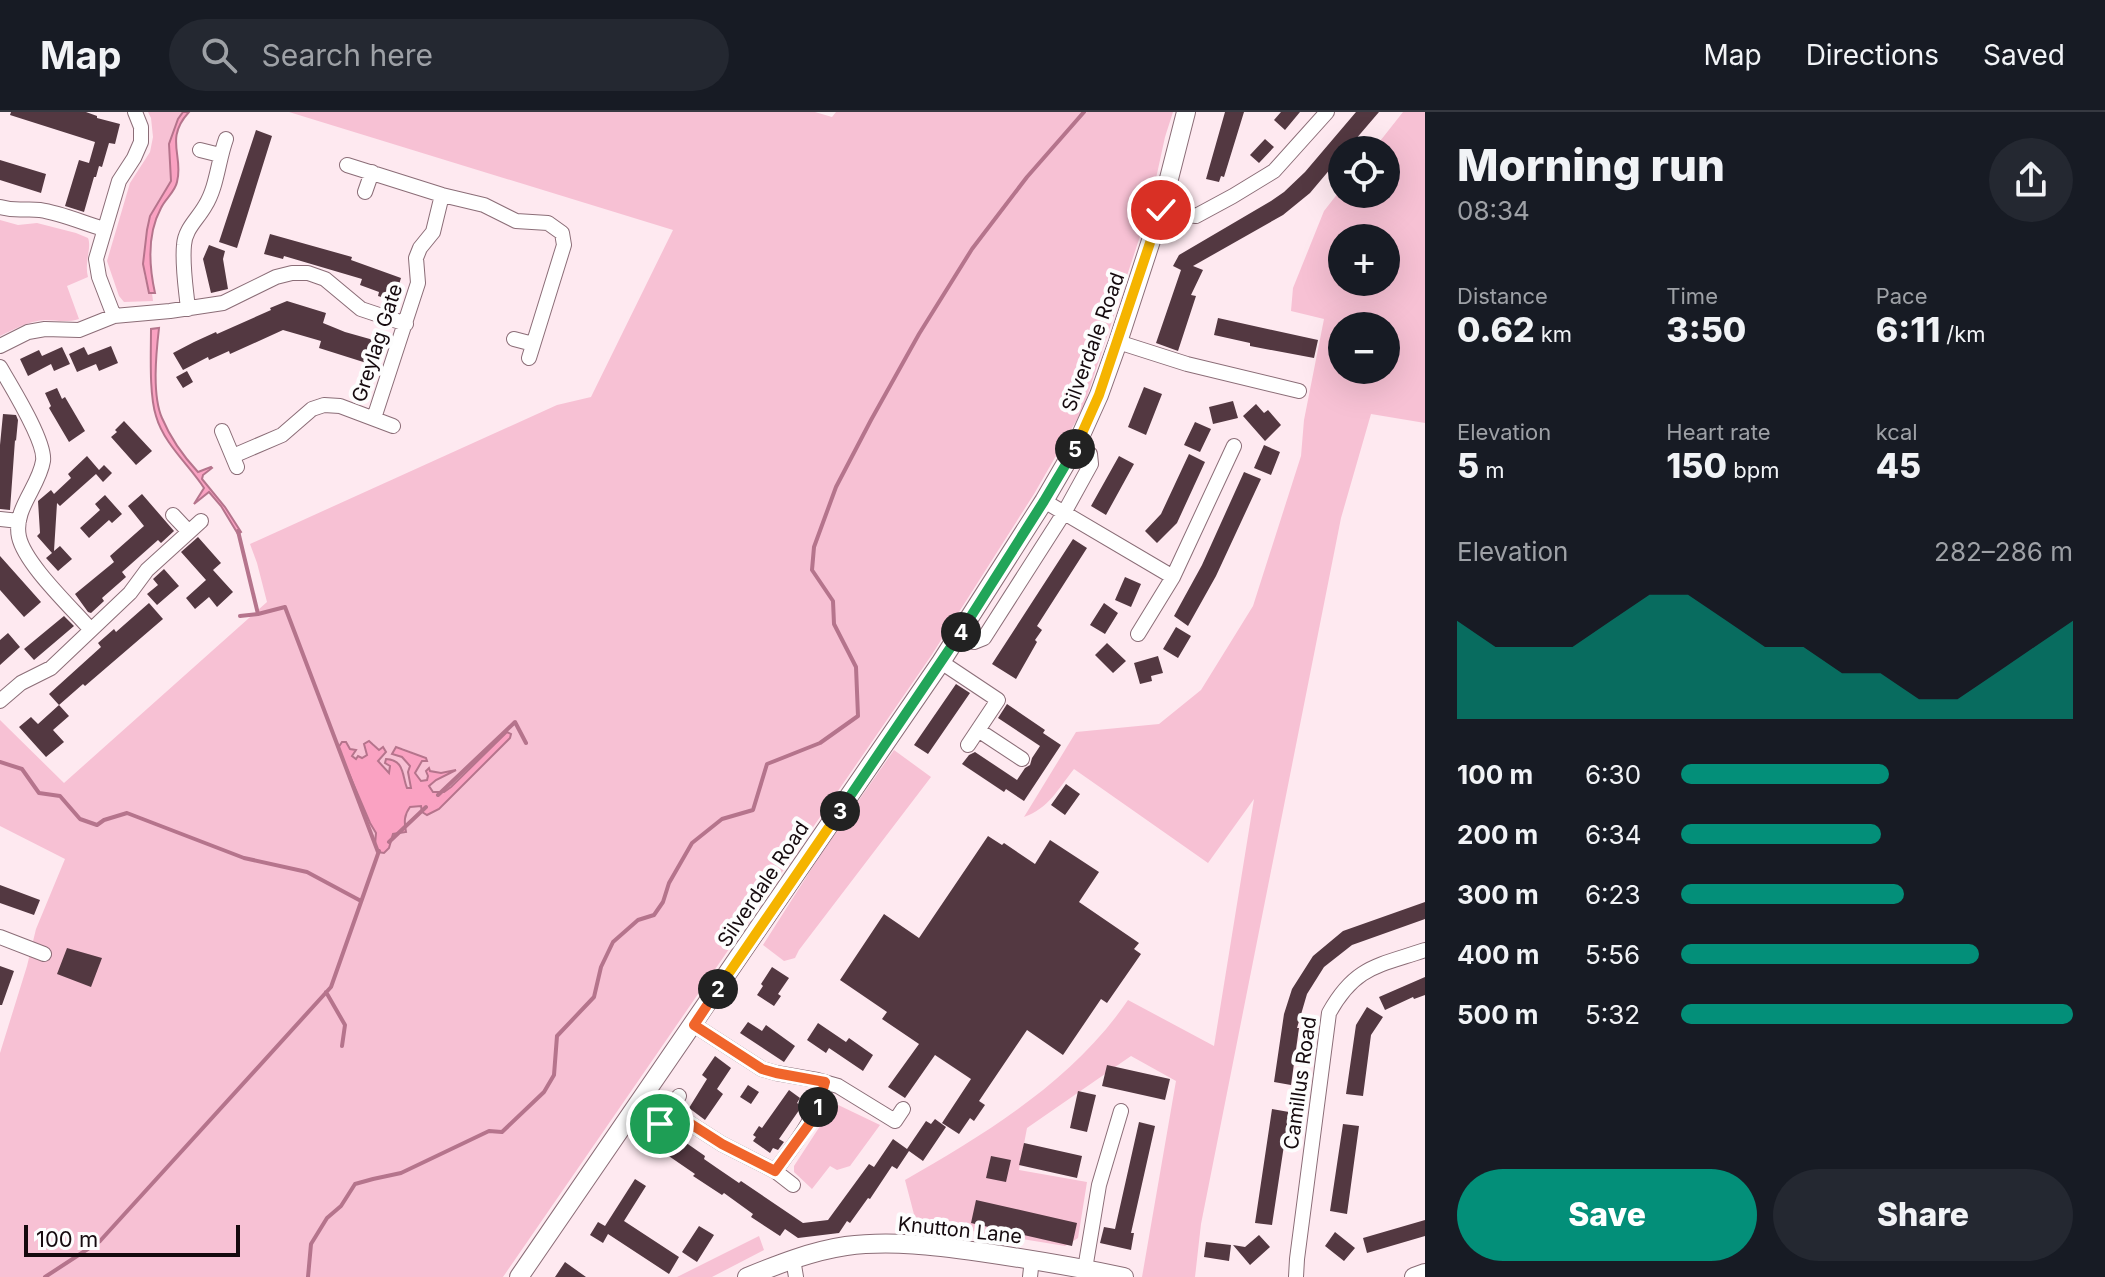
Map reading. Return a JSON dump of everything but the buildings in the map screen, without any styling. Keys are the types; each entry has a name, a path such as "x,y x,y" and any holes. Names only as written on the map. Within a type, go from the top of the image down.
{"main road":[{"name":"Silverdale Road","path":"519,1277 941,662 967,638 1044,501 1083,450 1161,210 1186,112"},
{"name":"Knutton Lane","path":"747,1277 795,1268 846,1246 901,1244 942,1247 1031,1268 1085,1269 1124,1277"},
{"path":"1414,1277 1425,1273"}],"street":[{"path":"114,316 97,268 97,254 119,181 141,142 141,127 135,112"},
{"path":"1161,210 1196,216 1233,196 1274,171 1327,112"},
{"path":"188,309 184,244 188,230 210,198 226,139"},
{"path":"200,150 220,155"},
{"path":"347,165 484,205 516,221 548,223 562,233 564,245 531,351 514,339"},
{"path":"365,192 372,172"},
{"name":"Greylag Gate","path":"374,418 418,283 416,258 433,232 442,195"},
{"path":"0,207 48,212 104,229"},
{"path":"0,346 28,332 79,330 114,316 223,303 276,277 292,273 308,273 325,279 361,309 406,324"},
{"path":"1118,342 1187,364 1299,391"},
{"path":"0,367 41,442 43,460 37,482 24,504 19,537 37,571 90,629"},
{"name":"Greylag Gate","path":"222,431 235,462 282,435 312,409 324,405 340,406 393,426"},
{"path":"1138,634 1173,577 1234,446"},
{"name":"Silverdale Road","path":"967,638 984,638 1064,513 1091,464 1083,450"},
{"path":"1044,501 1173,577"},
{"path":"2,706 21,683 51,668 195,526 173,515"},
{"path":"0,519 19,521"},
{"path":"941,662 998,700 968,745"},
{"path":"978,730 1022,759"},
{"path":"0,937 44,954"},
{"name":"Camillus Road","path":"1296,1277 1329,1013 1353,979 1368,970 1425,950"},
{"path":"694,1025 762,1069 825,1082 851,1092 895,1121 903,1109"},
{"path":"775,1171 810,1123 825,1082"},
{"path":"660,1124 679,1096"},
{"path":"669,1110 722,1144 775,1171 793,1185"},
{"path":"1085,1269 1099,1185 1121,1111"}],"shaded area":[{"path":"148,112 183,112 169,144 171,181 150,216 144,274 153,301 124,302 107,261 130,183 150,152 153,137"},
{"path":"183,112 189,112 176,139 177,182 153,228 151,272 155,293 149,293 143,264 147,230 150,216 171,181 169,144"},
{"path":"289,112 815,112 832,117 836,112 1173,112 1150,206 1083,409 1034,494 931,656 503,1277 0,1277 0,1053 36,929 65,859 0,826 0,720 64,783 267,602 250,544 557,405 591,397 673,230","holes":["507,733 510,738 422,812 421,806 410,807 405,819 406,832 393,834 391,840 375,845 377,833 338,748 346,742 357,760 367,755 373,743 381,755 378,761 388,773 390,766 402,767 407,788 411,788 410,766 402,757 402,748 426,758 414,773 421,781 427,780 430,771 452,772 428,787 433,792 444,792"]},
{"path":"1403,112 1425,112 1425,423 1371,414 1341,518 1201,1224 1195,1277 1142,1277 1176,1081 1131,1056 1027,1128 1019,1170 1087,1182 1078,1238 1065,1246 916,1222 905,1180 997,1123 1055,1080 1106,1029 1128,1000 1214,1046 1254,799 1208,863 1074,769 1047,803 1024,817 1076,732 1159,724 1201,690 1253,606 1301,456 1304,420 1324,319 1291,311 1293,288 1328,206 1400,208 1400,136 1384,136"},
{"path":"0,220 18,225 37,223 88,238 88,277 67,286 79,319 33,322 0,336"},
{"path":"159,328 156,386 162,418 198,472 212,468 202,479 225,507 241,532 238,534 209,492 194,504 204,488 171,445 156,416 152,397 151,329"},
{"path":"507,732 511,734 510,738 439,809 427,815 422,812 421,806 410,807 405,819 406,832 393,834 389,848 384,853 378,852 376,833 338,748 342,742 356,750 352,756 356,759 367,755 364,744 369,741 379,750 383,747 386,752 378,761 389,773 390,766 385,763 386,759 397,762 407,788 411,788 410,766 402,757 392,754 396,747 426,758 427,761 422,761 415,773 421,781 427,780 426,771 429,768 441,773 456,770 429,786 433,792 444,792"},
{"path":"894,750 931,777 795,958 784,961 763,945 819,857"},
{"path":"832,1102 880,1125 850,1166 837,1170 830,1166 812,1189 794,1172 794,1166"},
{"path":"759,1236 764,1250 712,1277 677,1277"}],"waterway":[{"path":"308,1277 311,1244 327,1218 341,1206 355,1184 401,1173 489,1131 502,1132 544,1092 554,1075 557,1036 594,997 601,967 613,942 638,920 654,915 692,843 722,819 753,810 767,764 820,743 858,716 856,667 834,624 833,601 812,570 814,547 836,487 919,334 972,249 1027,177 1084,112"},
{"path":"238,531 258,614"},
{"path":"240,616 285,607 378,852"},
{"path":"438,795 515,722 526,743"},
{"path":"0,762 22,769 39,793 60,796 80,819 97,825 127,813 244,858 307,872 361,901"},
{"path":"389,842 426,807"},
{"path":"45,1277 100,1241 331,987 379,851"},
{"path":"326,992 345,1025 342,1046"}],"route":[{"path":"660,1124 669,1110 722,1144 775,1171 810,1123 825,1082 762,1069 694,1025 960,633 1076,446 1099,395 1161,210"}]}
